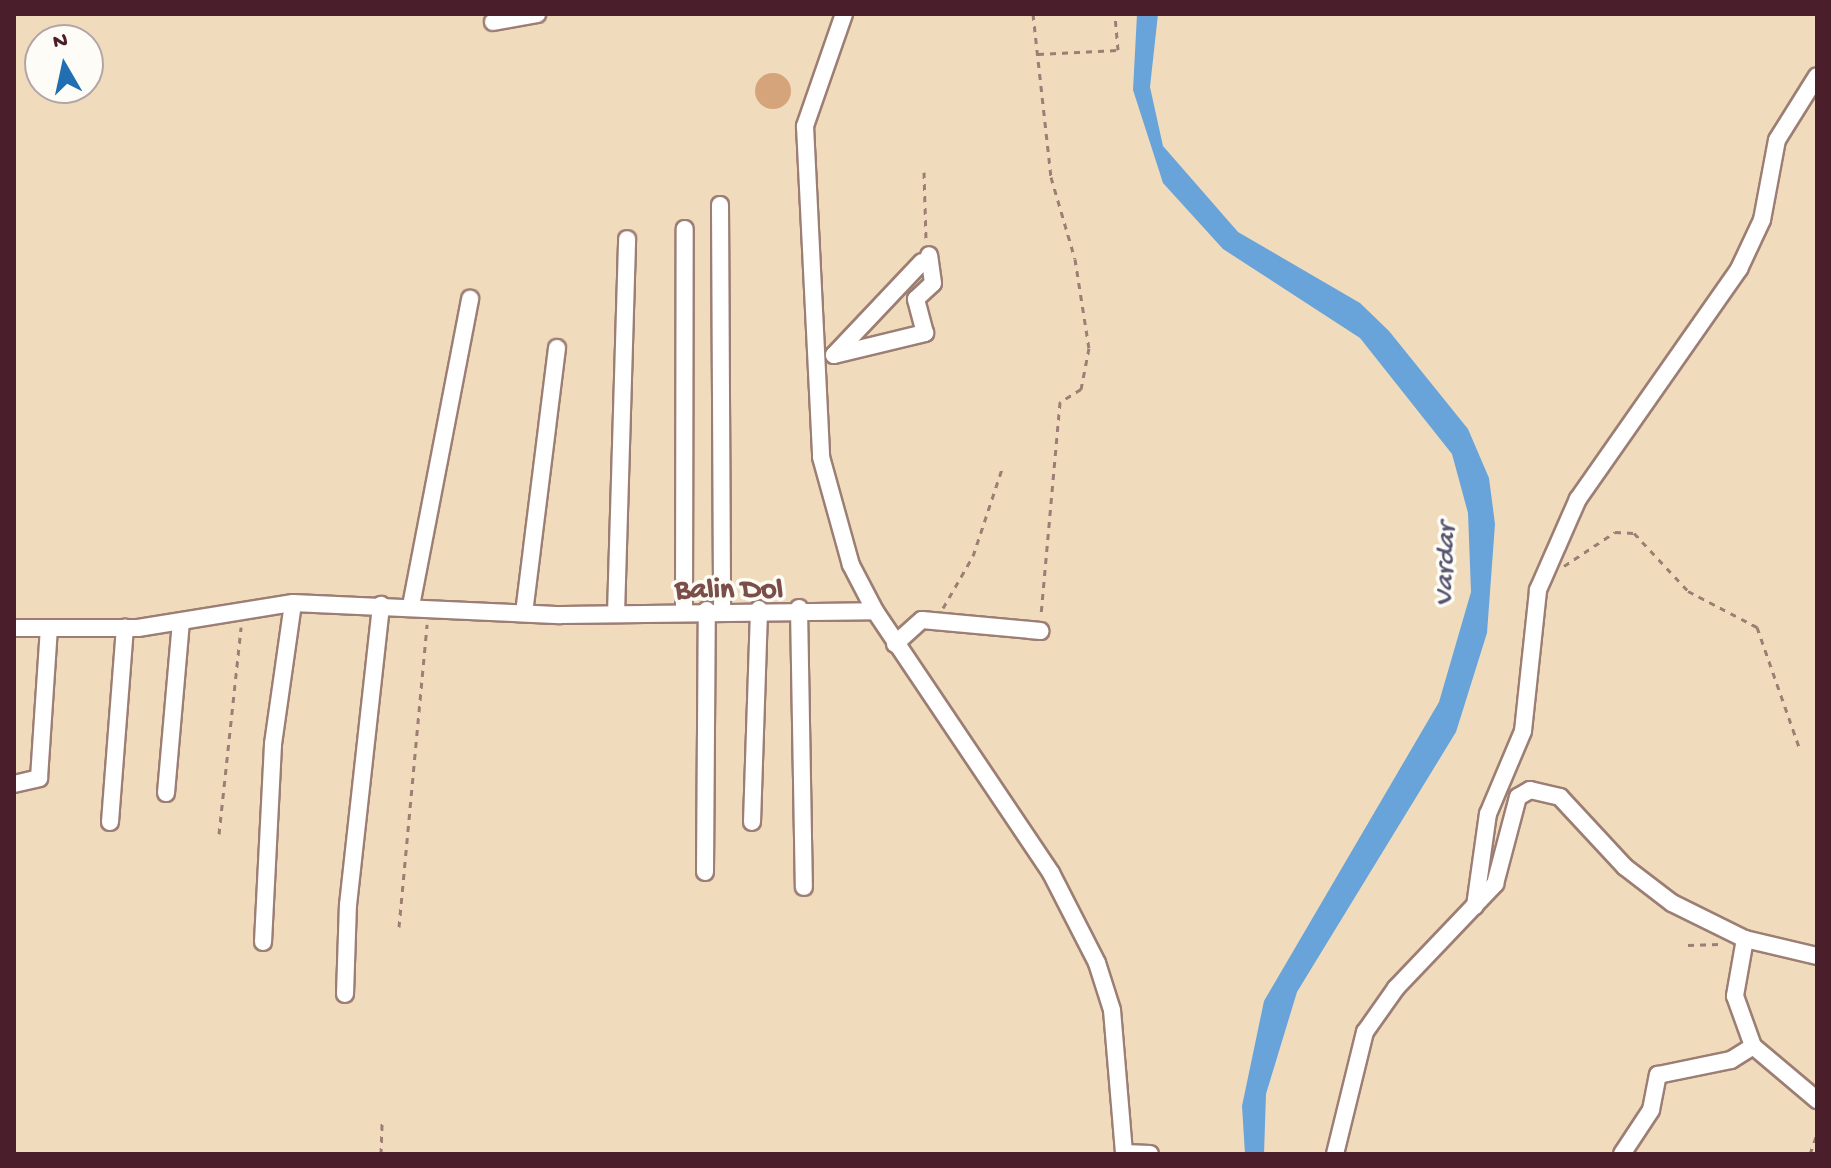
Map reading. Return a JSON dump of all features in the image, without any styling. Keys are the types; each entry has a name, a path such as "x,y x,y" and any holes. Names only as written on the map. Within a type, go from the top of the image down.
{"street":[{"path":"493,22 537,14"},
{"path":"844,14 805,126 821,457 851,565 875,611 1051,873 1097,963 1112,1010 1123,1154 1150,1154"},
{"path":"1475,906 1488,814 1523,731 1530,616 1550,561 1578,499 1739,269 1762,220 1777,140 1817,76"},
{"path":"705,872 714,610 720,205"},
{"path":"684,611 685,229"},
{"path":"616,614 627,239"},
{"path":"817,388 834,355 925,259 933,283 916,299 925,333 834,355"},
{"path":"411,606 470,299"},
{"path":"524,613 557,348"},
{"path":"14,628 125,628 181,623 239,609 293,603 524,613 616,614 799,608 875,611"},
{"path":"263,942 273,744 293,603"},
{"path":"345,994 348,905 381,605"},
{"path":"799,608 804,887"},
{"path":"752,822 759,609"},
{"path":"895,644 913,622 934,621 1040,631"},
{"path":"166,793 181,623"},
{"path":"110,822 125,628"},
{"path":"14,784 39,778 49,629"},
{"path":"1335,1154 1365,1032 1396,988 1495,884 1518,797 1546,789 1672,903 1744,942 1817,956"},
{"path":"1744,942 1735,996 1753,1046 1817,1100"},
{"path":"1622,1154 1651,1110 1658,1075 1731,1060 1753,1046"}],"path":[{"path":"1033,14 1051,177 1075,259 1089,348 1081,389 1060,402 1040,631"},
{"path":"1037,54 1118,50 1115,14"},
{"path":"924,172 925,259"},
{"path":"934,621 973,556 1002,469"},
{"path":"1550,561 1573,564 1615,532 1641,537 1693,595 1762,632 1799,747"},
{"path":"399,927 429,607"},
{"path":"219,834 239,609"},
{"path":"1688,945 1744,942"},
{"path":"381,1154 382,1122"},
{"path":"1810,1154 1817,1134"}],"water":[{"path":"1137,14 1158,14 1150,87 1163,146 1238,232 1360,303 1389,331 1468,429 1489,478 1495,524 1487,633 1456,732 1297,992 1266,1094 1264,1154 1245,1154 1242,1106 1264,1001 1439,702 1471,592 1468,513 1452,454 1360,338 1223,249 1163,183 1133,90"}],"building":[{"path":"773,73 786,78 791,91 786,104 773,109 760,104 755,91 760,78"}],"district":[{"name":"Balin Dol","path":"729,592"}],"water label":[{"name":"Vardar","path":"1447,565"}]}
